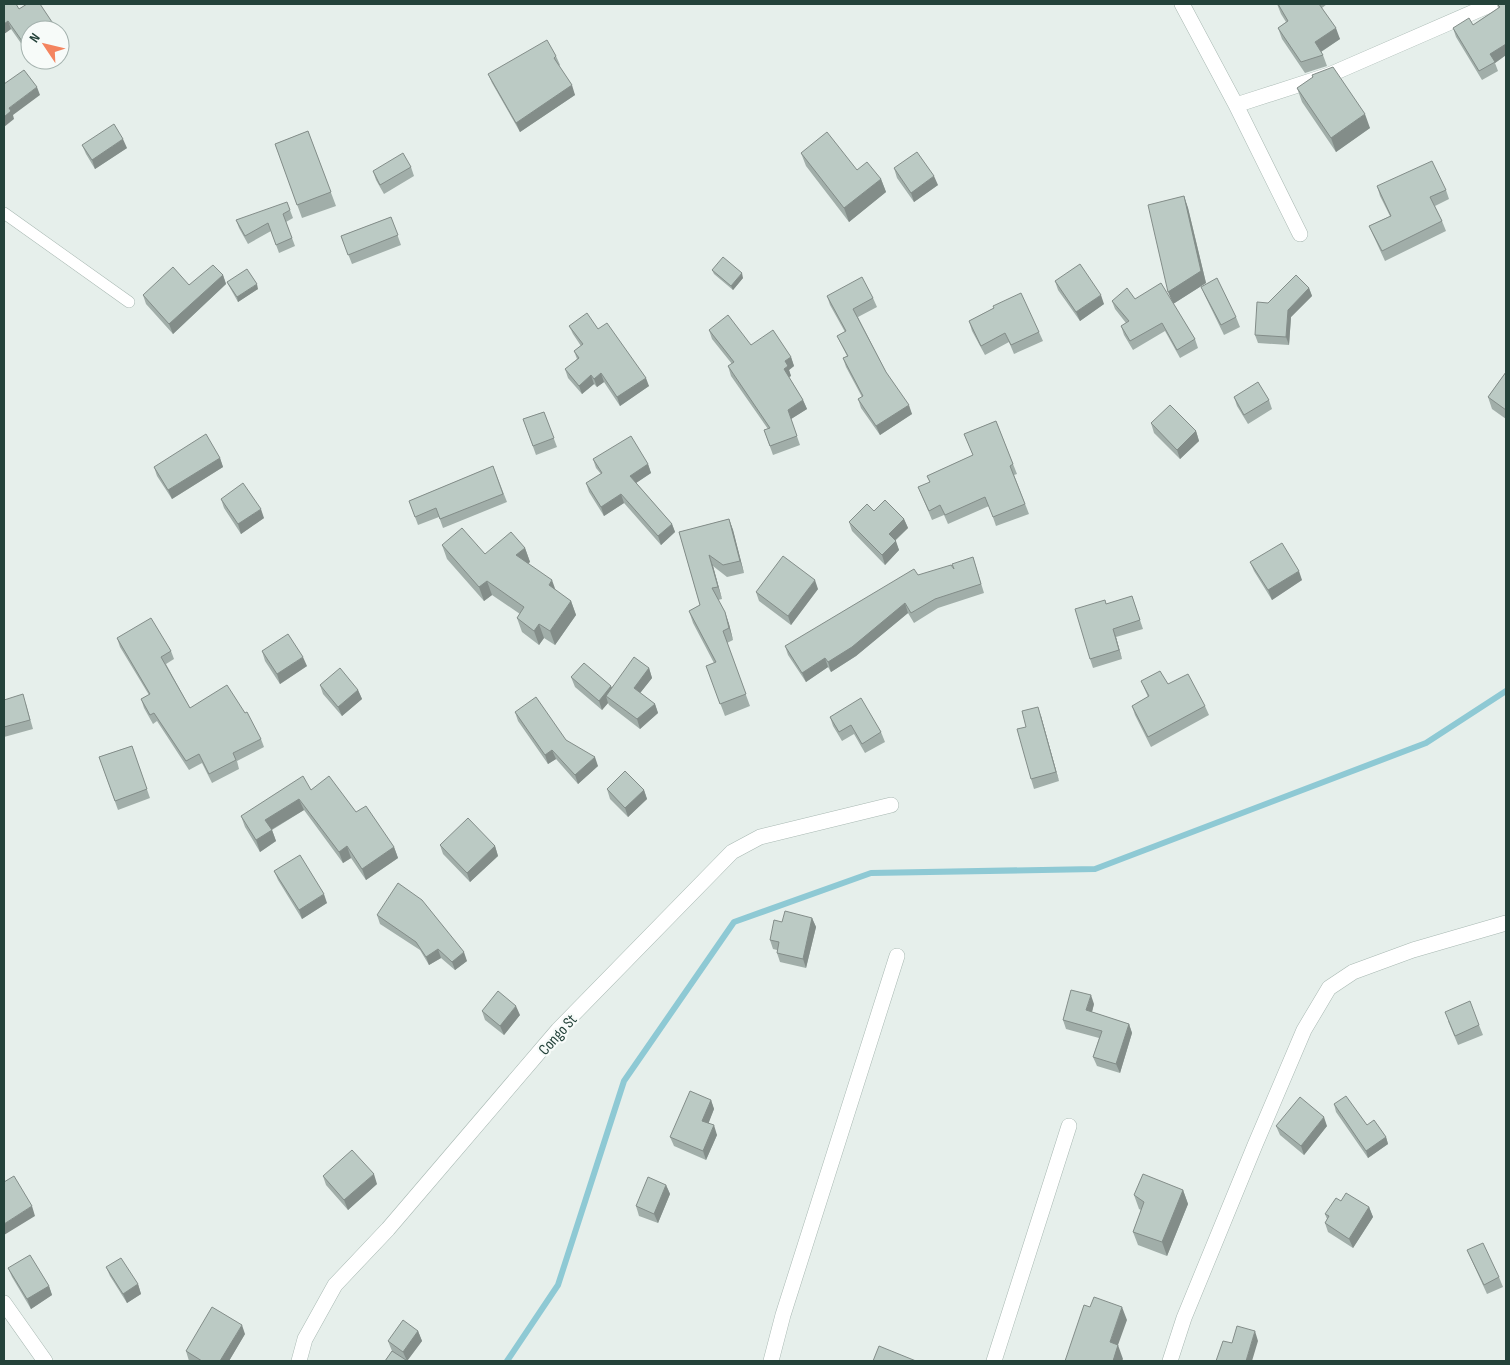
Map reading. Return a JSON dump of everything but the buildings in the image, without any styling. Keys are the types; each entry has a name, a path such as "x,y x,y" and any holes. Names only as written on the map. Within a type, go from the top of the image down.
{"street":[{"path":"1182,4 1236,105 1300,234"},
{"path":"1236,105 1329,75 1492,4"},
{"name":"Congo St","path":"299,1361 305,1339 335,1285 388,1229 558,1030 732,852 760,837 891,805"},
{"path":"1170,1361 1184,1318 1262,1127 1304,1030 1329,988 1353,972 1413,950 1506,923"},
{"path":"770,1361 897,956"},
{"path":"994,1361 1069,1126"},
{"path":"4,1302 44,1361"}],"lane":[{"path":"4,214 129,302"}],"waterway":[{"path":"507,1361 558,1285 624,1081 734,922 871,873 1095,869 1426,743 1506,691"}]}
